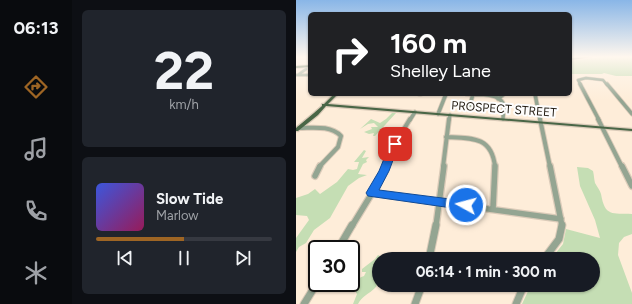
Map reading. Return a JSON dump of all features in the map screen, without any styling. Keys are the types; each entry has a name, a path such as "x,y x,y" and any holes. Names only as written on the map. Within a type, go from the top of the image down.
{"main road":[{"path":"298,129 316,114 323,105 334,96"},
{"name":"PROSPECT STREET","path":"323,105 632,130"}],"street":[{"path":"296,76 308,75"},
{"path":"632,114 602,80 584,78 578,81 632,186"},
{"path":"438,114 446,96"},
{"path":"470,105 472,96"},
{"path":"488,96 498,99 503,105 503,119"},
{"path":"498,99 502,96"},
{"path":"535,96 543,140 561,219 561,234 550,252"},
{"path":"343,240 372,193 384,171 395,144 415,112"},
{"path":"431,252 435,233 450,115"},
{"path":"298,129 331,130 338,132 342,136 339,146 318,168 315,176"},
{"path":"446,137 480,141 492,150 494,155 495,181 493,209"},
{"path":"372,193 561,219"},
{"path":"304,304 311,292"},
{"path":"415,304 419,292"},
{"path":"516,304 521,292"}],"green space":[{"path":"572,71 632,71 632,76 572,74"},
{"path":"392,113 396,113 375,136 373,136 374,133 369,134 364,132 372,129 371,127 378,127 374,123 368,124 360,129 371,119 380,123"},
{"path":"364,150 366,151 362,158 369,157 366,160 367,162 363,164 358,174 367,175 359,178 348,186 330,218 314,230 306,243 299,247 296,252 296,238 309,220 307,216 296,215 296,198 308,194 315,189 320,194 337,182 348,169 357,169 359,162 354,162"},
{"path":"577,167 588,168 593,171 595,183 600,191 607,210 614,213 632,214 632,234 624,237 619,243 618,255 632,293 632,304 522,304 528,292 600,292 600,252 557,252 563,244 566,229 600,238 595,220 580,186"},
{"path":"372,261 372,291 358,304 353,304 357,294 356,292 360,292 360,278 364,276 366,272 362,272 362,269"}],"route":[{"path":"395,144 384,171 372,193 466,205"}]}
